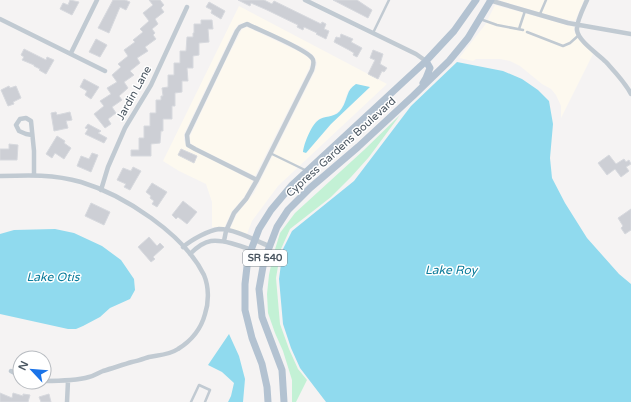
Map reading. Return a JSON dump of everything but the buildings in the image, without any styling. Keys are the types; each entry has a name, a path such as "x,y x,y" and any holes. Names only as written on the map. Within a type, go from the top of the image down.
{"main road":[{"name":"Cypress Gardens Boulevard","path":"268,402 267,386 262,364 252,338 246,310 245,284 248,258 259,229 271,210 292,185 426,61 454,31 476,0"},
{"name":"Cypress Gardens Boulevard","path":"284,402 282,370 262,317 259,289 266,255 277,227 288,210 310,188 358,147 449,61 468,38 491,0"},
{"path":"413,96 426,78 430,68 426,61"}],"street":[{"path":"71,53 97,0"},
{"path":"305,0 426,61"},
{"path":"491,0 540,15 577,24 631,34"},
{"path":"587,0 577,24 577,30 587,45 625,84 631,94"},
{"name":"Jardin Lane","path":"101,190 108,167 125,128 151,85 187,7"},
{"path":"0,19 105,71"},
{"path":"224,241 226,231 234,213 246,199 257,180 312,70 314,62 312,58 304,51 247,24 240,27 237,31 187,135 187,140 188,145 195,149 257,180"},
{"path":"32,135 34,175"},
{"path":"0,176 34,175 65,178 101,190 150,217 190,254 204,276 208,297 204,318 197,332 178,350 167,354 149,357 90,377 68,381 52,381"},
{"path":"183,247 199,236 218,229 233,232 269,246"},
{"path":"190,254 210,241 224,241 266,255"},
{"path":"67,402 68,381"}],"lane":[{"path":"373,33 389,0"},
{"path":"540,15 546,0"},
{"path":"519,29 525,10"},
{"path":"480,19 497,25 523,30"},
{"path":"527,32 562,46 570,43 580,35"},
{"path":"270,153 308,171"},
{"path":"191,402 199,384 210,390 205,402"}],"shaded area":[{"path":"498,0 584,0 575,21 558,18"},
{"path":"495,5 574,27 574,31 578,38 593,54 561,118 561,106 556,95 551,89 542,84 520,66 510,61 500,59 476,59 473,61 459,58 485,25"},
{"path":"239,6 387,84 278,186 252,221 247,234 230,229 237,214 254,193 315,71 317,63 314,56 306,49 248,22 239,24 234,30 184,134 184,140 187,147 253,181 244,197 232,211 224,228 212,227 212,202 206,184 179,171 163,161","holes":["356,84 369,88 331,124 306,153 306,141 316,121 322,118 329,118 335,114 342,108 348,91"]},
{"path":"247,27 302,53 310,59 311,62 309,69 255,176 196,147 191,144 190,140 190,136 227,58 242,29"}],"green space":[{"path":"400,115 369,157 351,177 331,197 290,229 281,249 276,278 280,324 298,369 307,380 296,402 292,402 292,380 283,351 268,313 267,294 269,275 280,233 295,213"}],"water":[{"name":"Lake Roy","path":"457,62 503,71 522,79 538,90 549,101 553,124 550,158 552,178 565,203 587,238 619,274 631,284 631,402 326,402 300,368 283,324 279,279 283,249 292,231 354,181 411,106"},
{"path":"356,84 370,87 331,124 306,153 303,152 311,129 317,121 335,115 340,111 350,89"},
{"name":"Lake Otis","path":"55,229 74,233 102,246 121,260 134,279 135,290 130,299 110,308 100,317 76,329 68,329 0,314 0,234 14,230"},
{"path":"229,334 239,356 245,379 243,402 228,402 234,383 222,372 208,365"}]}
